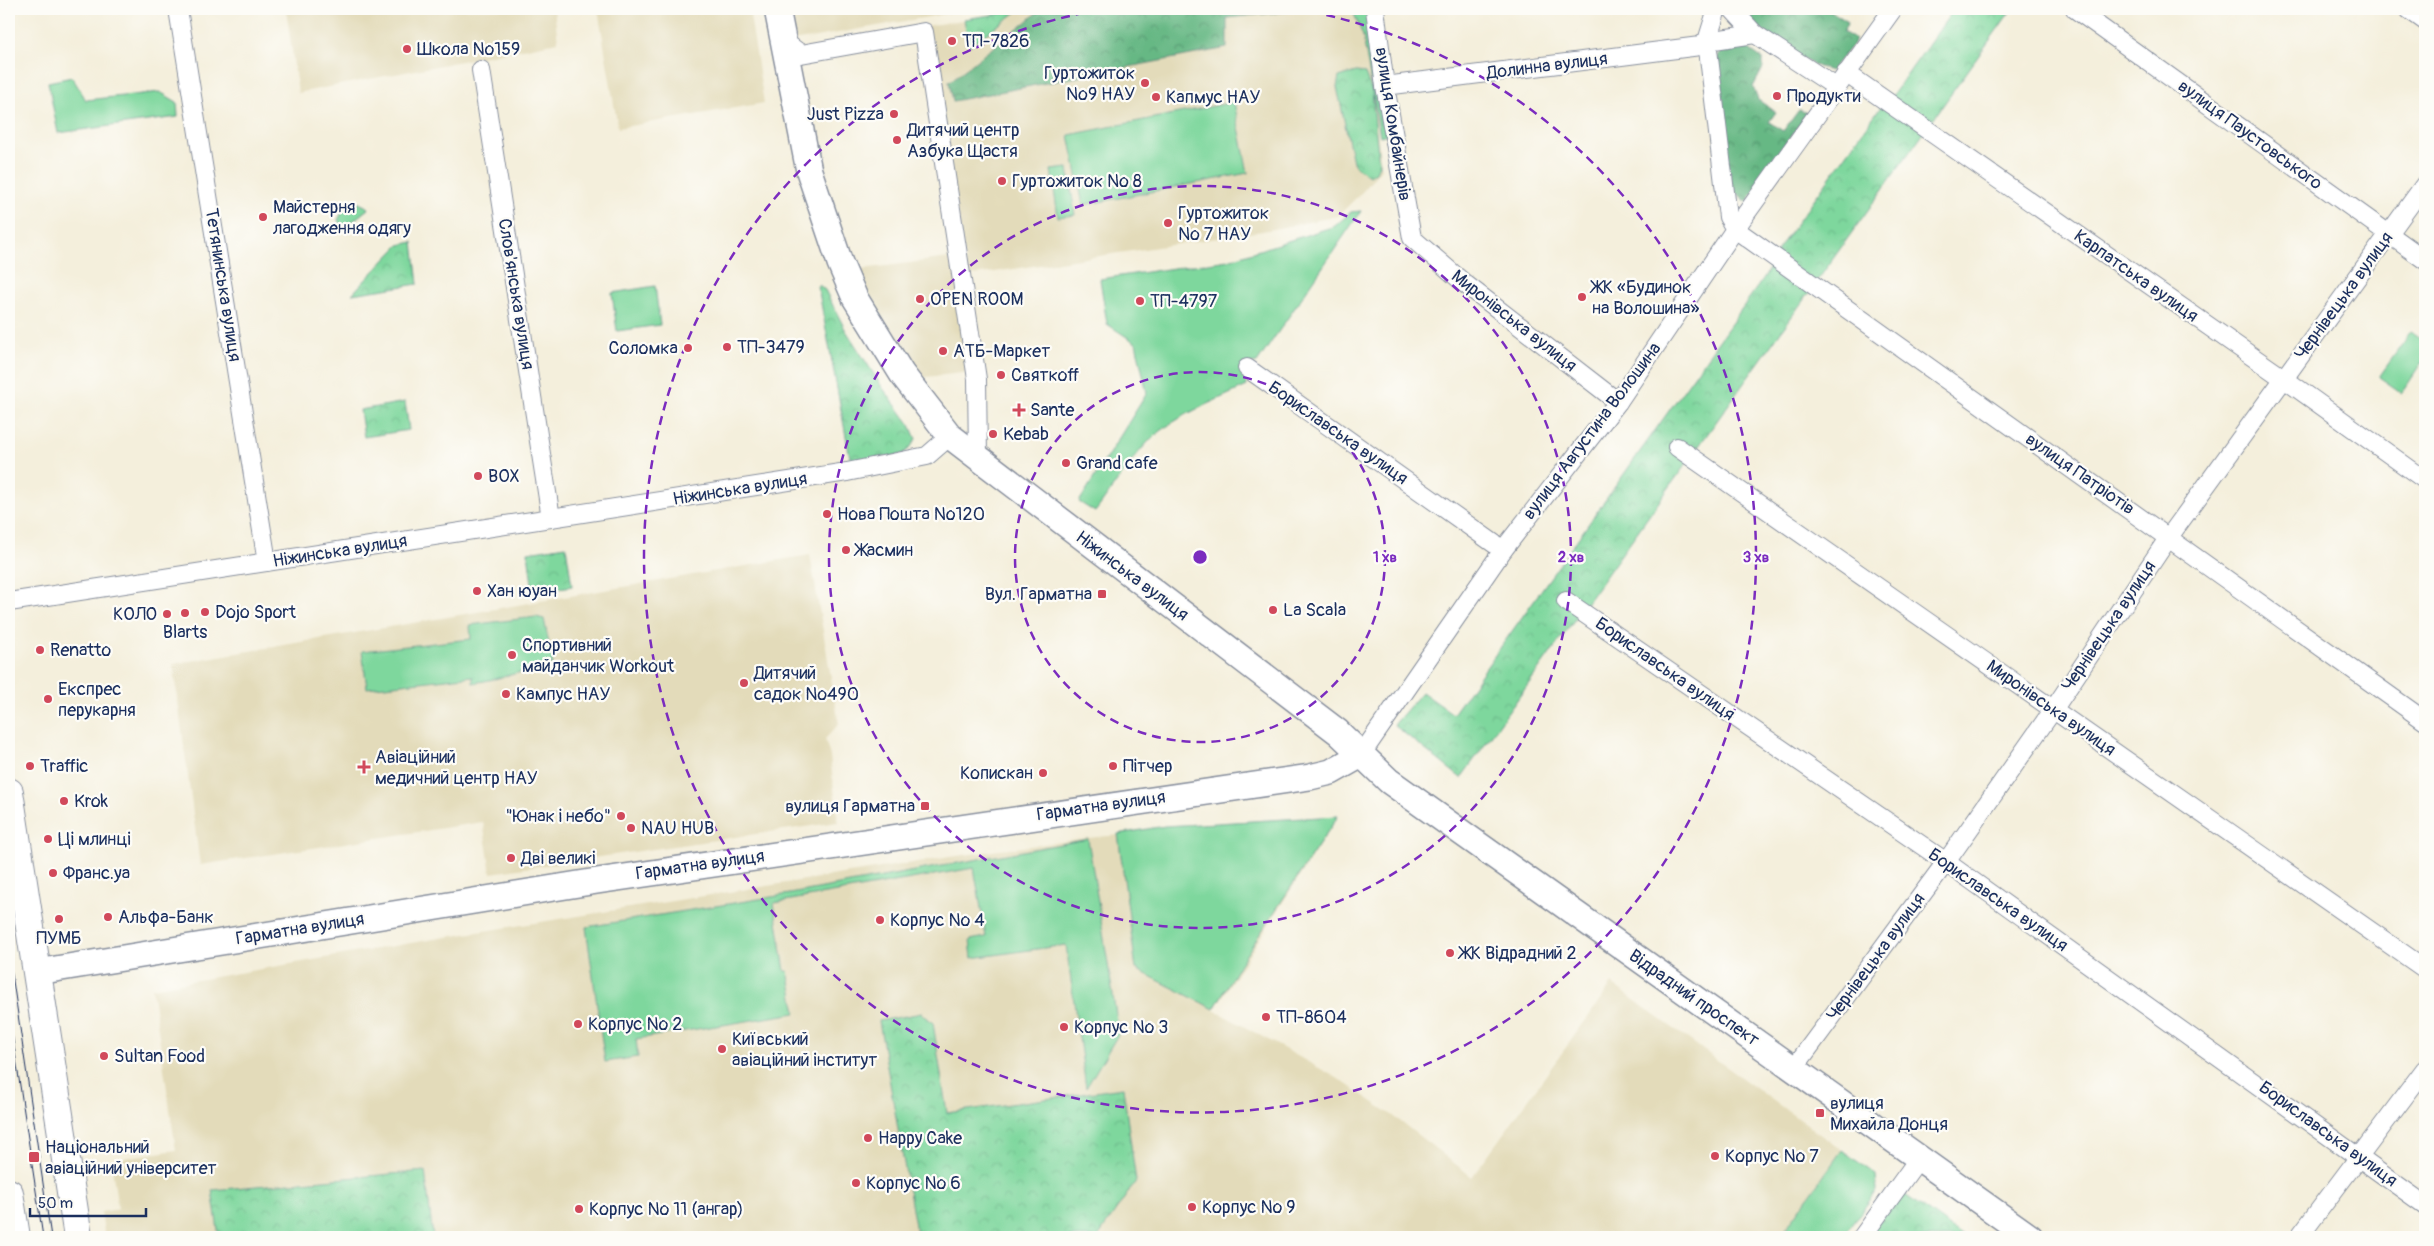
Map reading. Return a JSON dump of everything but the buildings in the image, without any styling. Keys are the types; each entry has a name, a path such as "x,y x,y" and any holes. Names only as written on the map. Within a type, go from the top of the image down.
{"main road":[{"path":"777,9 809,171 840,263 855,298 902,374 950,436"},
{"name":"Ніжинська вулиця","path":"950,436 1338,732 1361,755"},
{"name":"Гарматна вулиця","path":"37,972 597,880 1310,777 1330,772 1361,755"},
{"name":"Відрадний проспект","path":"1361,755 1389,781 1626,952 1794,1068 2030,1237"},
{"path":"9,792 78,1237"},
{"path":"9,1193 16,1237"}],"street":[{"name":"Тетянинська вулиця","path":"178,9 268,562"},
{"name":"вулиця Комбайнерів","path":"1375,9 1385,86 1412,238"},
{"path":"1717,9 1706,41 1728,217 1735,229"},
{"name":"Карпатська вулиця","path":"1732,9 1755,34 1841,80 2283,378 2425,480"},
{"name":"вулиця Августина Волошина","path":"1361,755 1503,550 1618,402 1735,229 1893,9"},
{"name":"вулиця Паустовського","path":"2075,9 2425,260"},
{"path":"2408,9 2425,22"},
{"path":"782,40 801,54 924,32 977,379 978,458"},
{"name":"Долинна вулиця","path":"1385,86 1700,46 1706,41 1755,34"},
{"name":"Слов'янська вулиця","path":"481,70 551,518"},
{"name":"Чернівецька вулиця","path":"1794,1068 1946,862 2053,710 2169,537 2425,184"},
{"name":"вулиця Патріотів","path":"1735,229 2425,721"},
{"name":"Миронівська вулиця","path":"1412,238 1464,283 1618,402"},
{"name":"Бориславська вулиця","path":"1247,368 1503,550"},
{"name":"Ніжинська вулиця","path":"9,602 847,472 928,456 950,436"},
{"name":"Миронівська вулиця","path":"1676,447 2425,969"},
{"name":"Бориславська вулиця","path":"1566,601 1946,862 2360,1156 2425,1205"},
{"path":"2299,1237 2425,1069"},
{"path":"1862,1237 1919,1158"}],"shaded area":[{"name":"Школа №159","path":"286,9 554,9 558,42 298,93"},
{"path":"598,9 749,9 764,103 618,128"},
{"path":"788,9 973,9 793,41"},
{"name":"Капмус НАУ","path":"1029,9 1366,9 1381,169 1364,190 1338,216 1269,230 968,276 926,26"},
{"path":"957,257 971,372 917,378 876,319 854,270"},
{"name":"Кампус НАУ","path":"810,555 839,724 825,739 830,756 838,822 491,873 483,822 200,865 173,664"},
{"name":"Київський авіаційний інститут","path":"1338,816 1214,1010 1337,1078 1392,1115 1472,1177 1612,984 1876,1175 1877,1191 1842,1237 1811,1234 1803,1237 105,1237 101,1212 118,1209 111,1160 176,1150 152,988 440,938 963,855 1097,837"}],"green space":[{"path":"1042,9 1313,9 1227,18 1227,48 953,101 949,82"},
{"path":"1352,9 1370,9 1388,134 1380,136 1363,36"},
{"path":"1738,9 1828,9 1848,22 1843,32 1856,40 1831,71 1805,60 1781,45"},
{"path":"1954,9 2012,9 1461,778 1394,725 1422,692 1453,714 1765,276 1779,248"},
{"path":"1018,11 969,46 964,19"},
{"path":"1738,47 1749,49 1763,59 1763,68 1753,87 1758,100 1776,112 1769,122 1783,131 1799,110 1807,113 1747,202 1731,189 1716,69 1718,54 1725,49"},
{"path":"1356,72 1365,73 1372,92 1379,165 1376,172 1369,176 1356,167 1353,162 1337,87 1339,77"},
{"path":"72,77 86,100 160,92 177,102 178,117 58,133 48,82"},
{"path":"1234,102 1248,173 1083,205 1069,135"},
{"path":"1068,168 1075,215 1058,217 1051,170"},
{"path":"352,203 359,203 369,208 343,229 338,220 345,207"},
{"path":"1361,211 1257,363 1250,364 1245,374 1247,386 1183,416 1149,441 1095,512 1079,502 1147,393 1136,343 1107,324 1100,279 1228,260 1335,226 1351,212"},
{"path":"413,242 418,284 352,294 399,245"},
{"path":"819,285 825,290 845,329 882,387 910,425 916,439 903,454 851,463"},
{"path":"655,286 660,325 617,331 612,293"},
{"path":"2411,332 2425,342 2425,358 2402,393 2379,377"},
{"path":"405,402 409,430 364,437 360,410"},
{"path":"566,546 572,586 533,592 528,552"},
{"path":"536,617 544,619 553,664 473,683 473,676 367,688 362,651 471,639 470,625"},
{"path":"1338,816 1240,964 1214,1009 1136,969 1118,834 1165,826"},
{"path":"1088,839 1119,1033 1086,1088 1066,945 972,958 970,940 986,937 974,868 774,903 785,971 788,971 796,1013 636,1039 638,1057 605,1062 586,927 790,894"},
{"path":"922,1013 933,1023 947,1113 1123,1088 1136,1181 1098,1237 917,1237 879,1021"},
{"path":"1842,1150 1876,1175 1877,1191 1842,1237 1811,1234 1803,1237 1780,1237"},
{"path":"425,1171 433,1237 219,1237 212,1190"},
{"path":"1901,1192 1964,1237 1867,1237"}],"tram line":[{"path":"9,954 51,1237"},
{"path":"9,1013 43,1237"}],"place":[{"name":"ТП-7826","path":"952,41"},
{"name":"Школа №159","path":"407,49"},
{"name":"Гуртожиток №9 НАУ","path":"1145,83"},
{"name":"Продукти","path":"1777,96"},
{"name":"Капмус НАУ","path":"1156,97"},
{"name":"Just Pizza","path":"894,114"},
{"name":"Дитячий центр Азбука Щастя","path":"897,140"},
{"name":"Гуртожиток № 8","path":"1002,181"},
{"name":"Майстерня лагодження одягу","path":"263,217"},
{"name":"Гуртожиток № 7 НАУ","path":"1168,223"},
{"name":"ЖК «Будинок на Волошина»","path":"1582,297"},
{"name":"OPEN ROOM","path":"920,299"},
{"name":"ТП-4797","path":"1140,301"},
{"name":"ТП-3479","path":"727,347"},
{"name":"Соломка","path":"688,348"},
{"name":"АТБ-Маркет","path":"943,351"},
{"name":"Святкоff","path":"1001,375"},
{"name":"Sante","path":"1019,410"},
{"name":"Kebab","path":"993,434"},
{"name":"Grand cafe","path":"1066,463"},
{"name":"BOX","path":"478,476"},
{"name":"Нова Пошта №120","path":"827,514"},
{"name":"Жасмин","path":"846,550"},
{"name":"Хан юуан","path":"477,591"},
{"name":"Вул. Гарматна","path":"1102,594"},
{"name":"La Scala","path":"1273,610"},
{"name":"Dojo Sport","path":"205,612"},
{"name":"Blarts","path":"185,613"},
{"name":"КОЛО","path":"167,614"},
{"name":"Renatto","path":"40,650"},
{"name":"Спортивний майданчик Workout","path":"512,655"},
{"name":"Дитячий садок №490","path":"744,683"},
{"name":"Кампус НАУ","path":"506,694"},
{"name":"Експрес перукарня","path":"48,699"},
{"name":"Traffic","path":"30,766"},
{"name":"Пітчер","path":"1113,766"},
{"name":"Авіаційний медичний центр НАУ","path":"364,767"},
{"name":"Копискан","path":"1043,773"},
{"name":"Krok","path":"64,801"},
{"name":"вулиця Гарматна","path":"925,806"},
{"name":"\"Юнак і небо\"","path":"621,816"},
{"name":"NAU HUB","path":"631,828"},
{"name":"Ці млинці","path":"48,839"},
{"name":"Дві великі","path":"511,858"},
{"name":"Франс.уа","path":"53,873"},
{"name":"Альфа-Банк","path":"108,917"},
{"name":"ПУМБ","path":"59,919"},
{"name":"Корпус № 4","path":"880,920"},
{"name":"ЖК Відрадний 2","path":"1450,953"},
{"name":"ТП-8604","path":"1266,1017"},
{"name":"Корпус № 2","path":"578,1024"},
{"name":"Корпус № 3","path":"1064,1027"},
{"name":"Київський авіаційний інститут","path":"722,1049"},
{"name":"Sultan Food","path":"104,1056"},
{"name":"вулиця Михайла Донця","path":"1820,1113"},
{"name":"Happy Cake","path":"868,1138"},
{"name":"Корпус № 7","path":"1715,1156"},
{"name":"Національний авіаційний університет","path":"34,1157"},
{"name":"Корпус № 6","path":"856,1183"},
{"name":"Корпус № 9","path":"1192,1207"},
{"name":"Корпус № 11 (ангар)","path":"579,1209"}]}
